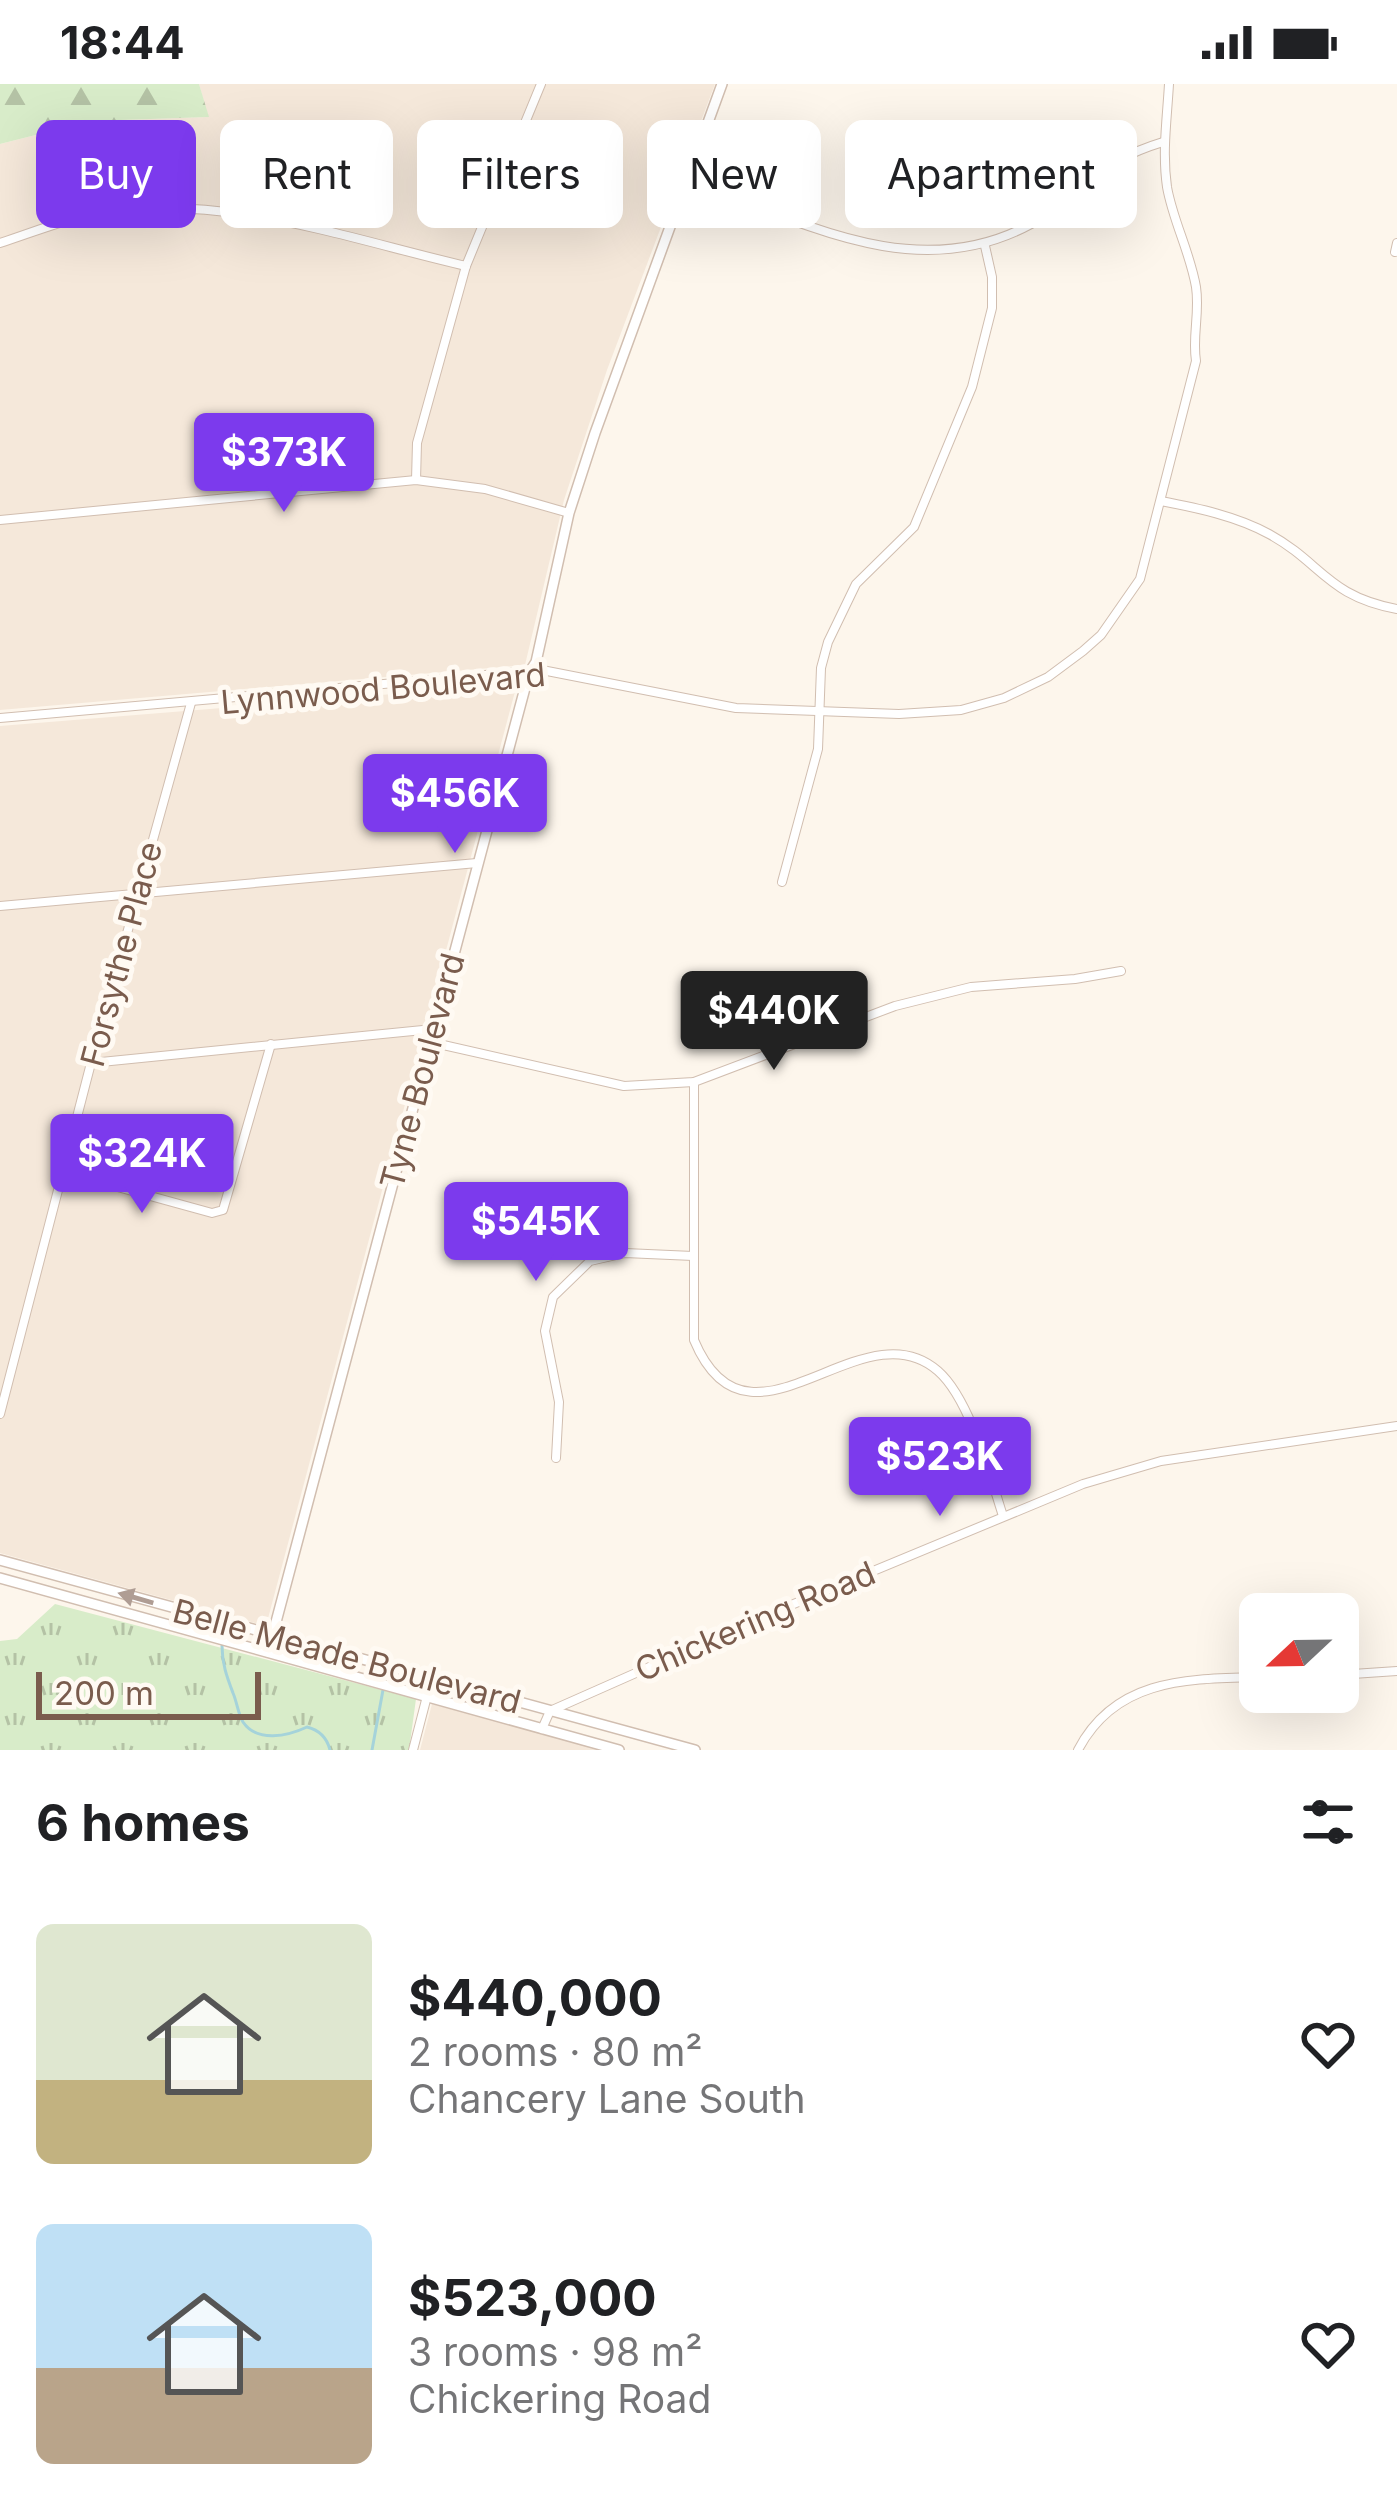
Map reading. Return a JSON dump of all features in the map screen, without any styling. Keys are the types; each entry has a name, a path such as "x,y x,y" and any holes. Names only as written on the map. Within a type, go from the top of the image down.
{"street":[{"path":"416,480 417,443 466,266 542,84"},
{"name":"Tyne Boulevard","path":"709,120 722,84"},
{"name":"Lynnwood Boulevard","path":"0,718 542,670 736,708 820,713 961,710 1004,698 1048,677 1101,635 1140,579 1196,362 1193,345 1199,321 1189,252 1168,191 1163,142 1169,84"},
{"path":"815,228 851,242 907,252 986,246 1051,212 1131,152 1163,142"},
{"path":"0,243 101,212 170,206 264,216 466,266"},
{"name":"Tyne Boulevard","path":"268,1652 477,863 536,662 569,513 622,350 669,228"},
{"path":"782,882 812,780 821,668 828,642 856,584 914,526 972,387 992,308 986,246"},
{"path":"0,520 416,480 484,489 569,513"},
{"path":"1161,501 1210,511 1267,532 1330,584 1356,598 1397,609"},
{"name":"Forsythe Place","path":"0,1414 191,704"},
{"path":"0,906 477,863"},
{"path":"430,1042 624,1086 694,1082 895,1006 971,987 1121,971"},
{"path":"91,1063 433,1029"},
{"path":"63,1172 212,1213 223,1210 271,1044"},
{"path":"694,1082 694,1340 703,1362 721,1382 742,1394 878,1354 916,1357 952,1387 1003,1516"},
{"path":"556,1458 559,1402 545,1331 553,1297 590,1262 625,1252 693,1256"},
{"name":"Chickering Road","path":"550,1711 1083,1484 1161,1461 1397,1426"},
{"name":"Belle Meade Boulevard","path":"0,1560 694,1750"},
{"name":"Belle Meade Boulevard","path":"0,1578 619,1750"},
{"path":"1359,1673 1397,1670"},
{"path":"413,1750 432,1677"},
{"path":"1078,1750 1113,1708 1158,1685 1182,1678 1239,1677"},
{"path":"542,1729 550,1711"}],"shaded area":[{"path":"199,84 715,84 701,120 647,120 647,228 661,228 564,500 525,665 0,710 0,144 36,135 36,228 196,228 196,120 120,120 208,117"},
{"path":"517,684 266,1626 0,1553 0,726"},
{"path":"432,1704 602,1750 420,1750"}],"green space":[{"path":"0,84 199,84 209,117 36,120 36,135 0,144"},
{"path":"55,1604 416,1699 409,1750 0,1750 0,1641 17,1639"}],"waterway":[{"path":"222,1646 227,1676 249,1729 273,1736 307,1727 322,1735 330,1750"},
{"path":"372,1750 383,1690"}]}
